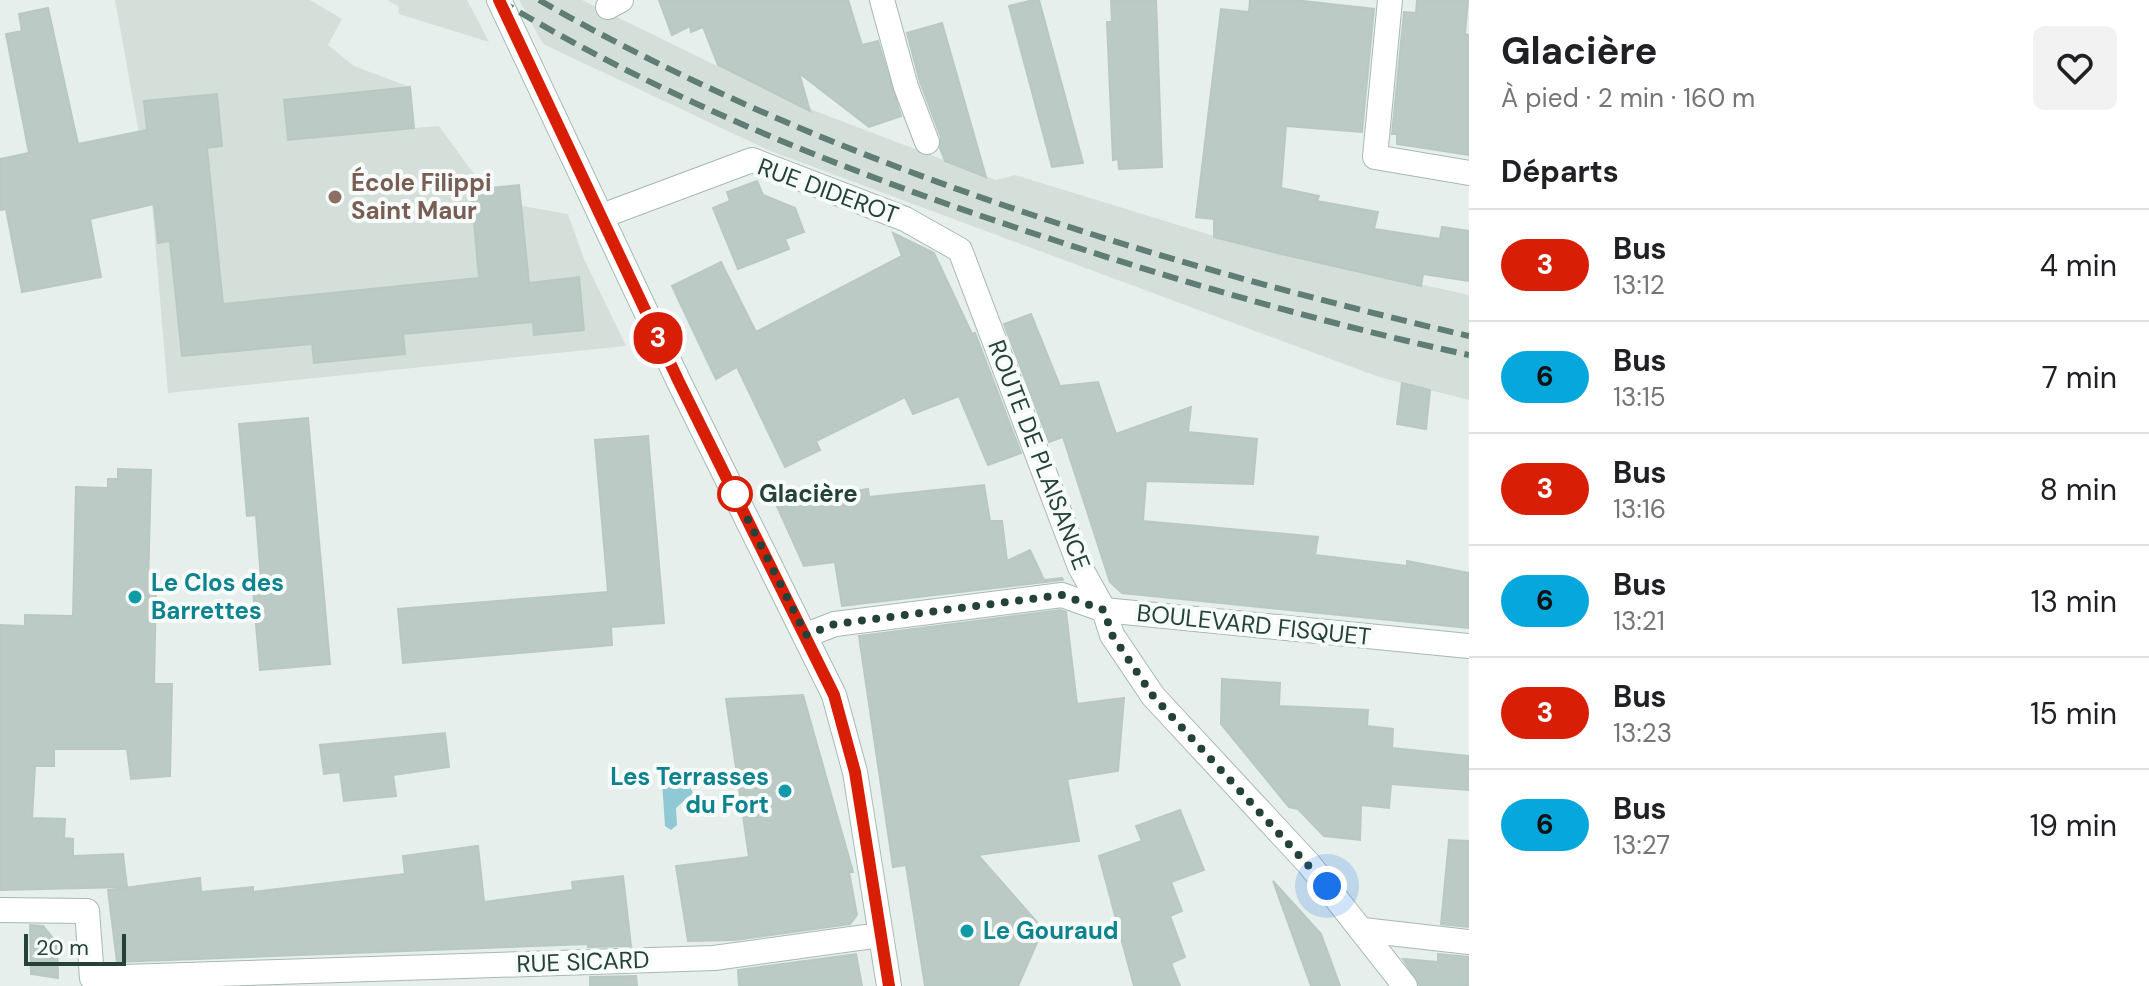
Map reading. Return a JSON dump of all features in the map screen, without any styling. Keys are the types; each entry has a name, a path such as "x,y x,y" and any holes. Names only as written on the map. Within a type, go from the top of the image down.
{"street":[{"path":"499,0 533,66 679,382 834,695 855,772 889,986"},
{"path":"882,0 906,87 927,142"},
{"path":"1390,0 1375,157 1469,173"},
{"name":"RUE DIDEROT","path":"602,216 752,160 905,219 960,250"},
{"name":"ROUTE DE PLAISANCE","path":"960,250 1080,567 1104,610 1112,635 1153,696 1309,864 1405,986"},
{"name":"BOULEVARD FISQUET","path":"806,635 835,624 1062,595 1104,610 1469,646"},
{"name":"RUE SICARD","path":"0,910 87,911 92,978 714,958 880,935"},
{"path":"1363,930 1469,942"}],"shaded area":[{"name":"École Filippi Saint Maur","path":"115,0 310,0 342,19 328,45 354,66 410,87 414,128 439,126 485,189 519,185 522,206 568,214 584,259 626,346 168,393 152,205"},
{"path":"387,0 467,0 489,42 399,14 398,6"},
{"path":"519,0 582,0 789,101 996,180 1015,175 1240,244 1469,295 1469,400 1379,377 768,150 543,44"}],"water":[{"path":"677,781 689,785 693,793 676,808 677,825 671,830 665,826 662,782"}],"building":[{"path":"659,0 848,0 862,45 878,41 901,116 869,127 799,73 810,111 718,65 703,27 691,32 690,26 672,35"},
{"path":"1039,0 1083,163 1052,167 1009,6"},
{"path":"1111,0 1156,0 1162,167 1119,169 1118,159 1113,160 1107,22 1112,22"},
{"path":"1250,0 1294,0 1374,9 1362,132 1286,126 1281,188 1319,196 1317,201 1378,212 1374,229 1440,239 1442,227 1469,231 1469,281 1423,274 1421,286 1277,253 1214,237 1214,219 1196,217 1221,9 1249,12"},
{"path":"1417,0 1468,0 1465,34 1469,35 1469,155 1397,144 1397,134 1392,134 1404,12 1416,13"},
{"path":"48,8 78,144 147,130 144,101 217,94 222,146 207,148 223,304 479,278 471,190 519,185 529,283 579,277 584,330 534,335 533,322 403,334 405,354 314,363 312,344 182,356 170,241 158,243 154,204 90,219 101,277 22,292 6,209 0,210 0,159 29,153 6,34 22,31 19,14"},
{"path":"942,23 986,177 945,161 940,148 941,137 920,82 907,33"},
{"path":"410,87 414,128 288,140 284,100"},
{"path":"757,181 763,195 795,208 804,232 785,239 789,249 738,269 713,208 730,201 727,192"},
{"path":"893,233 934,253 972,334 975,333 1021,453 988,465 959,396 913,414 905,397 816,441 820,450 785,467 737,367 716,379 672,286 721,262 756,332 902,256"},
{"path":"1031,314 1060,386 1098,382 1116,434 1191,407 1188,432 1257,439 1253,484 1146,481 1143,521 1318,537 1315,555 1407,566 1407,561 1469,573 1469,628 1122,593 1110,582 1063,437 1049,442 1004,324"},
{"path":"1402,383 1430,390 1426,429 1397,424"},
{"path":"308,418 330,664 260,670 252,579 261,579 256,515 247,516 239,424"},
{"path":"648,436 664,623 611,627 612,645 403,663 398,609 608,592 595,440"},
{"path":"118,469 151,470 148,586 156,586 154,684 172,684 170,776 131,779 127,749 54,749 54,766 35,766 32,818 65,819 64,838 73,839 73,856 123,854 127,887 0,890 0,625 25,626 25,615 73,616 76,487 108,488 108,479 118,479"},
{"path":"984,485 990,521 1002,521 1007,561 1030,550 1044,580 1063,580 842,606 835,562 804,566 776,504 868,489 869,497"},
{"path":"1060,610 1066,612 1077,704 1124,698 1118,771 1067,779 1079,841 978,855 1043,929 1018,986 925,986 906,865 893,867 859,636"},
{"path":"1222,679 1280,683 1279,706 1368,710 1367,726 1393,729 1392,748 1469,756 1469,790 1391,784 1389,808 1361,805 1360,840 1324,836 1298,809 1289,807 1221,724"},
{"name":"Les Terrasses du Fort","path":"803,695 853,872 849,872 857,915 850,924 735,940 688,941 676,866 749,857 726,699"},
{"path":"445,733 449,767 393,775 396,796 344,801 340,772 324,774 320,745"},
{"path":"1180,810 1204,870 1171,882 1182,911 1170,916 1185,957 1171,963 1180,986 1134,986 1099,856 1142,841 1136,826"},
{"path":"1449,840 1469,841 1469,927 1441,924"},
{"path":"478,846 484,902 573,890 572,882 623,876 631,946 588,947 588,944 117,962 108,890 200,878 201,892 253,887 253,892 405,874 403,856"},
{"path":"1273,881 1321,934 1340,986 1311,986"},
{"path":"30,925 43,926 57,943 58,978 31,974"},
{"path":"856,954 862,986 739,986 738,970"},
{"path":"1438,954 1469,957 1469,986 1420,986 1403,959 1438,962"},
{"path":"636,976 637,986 590,986 590,977"}],"railway":[{"path":"499,0 565,38 702,106 915,193 1212,289 1315,318 1469,355"},
{"path":"539,0 646,58 758,110 874,158 991,201 1231,275 1469,336"}],"bus line":[{"name":"3","path":"499,0 533,66 679,382 834,695 855,772 889,986"}],"place":[{"name":"École Filippi Saint Maur","path":"335,197"},
{"name":"Glacière","path":"735,494"},
{"name":"Le Clos des Barrettes","path":"135,597"},
{"name":"Les Terrasses du Fort","path":"785,791"},
{"name":"Le Gouraud","path":"967,931"}],"route":[{"path":"735,494 806,635 835,624 1062,595 1104,610 1112,635 1153,696 1327,886"}]}
